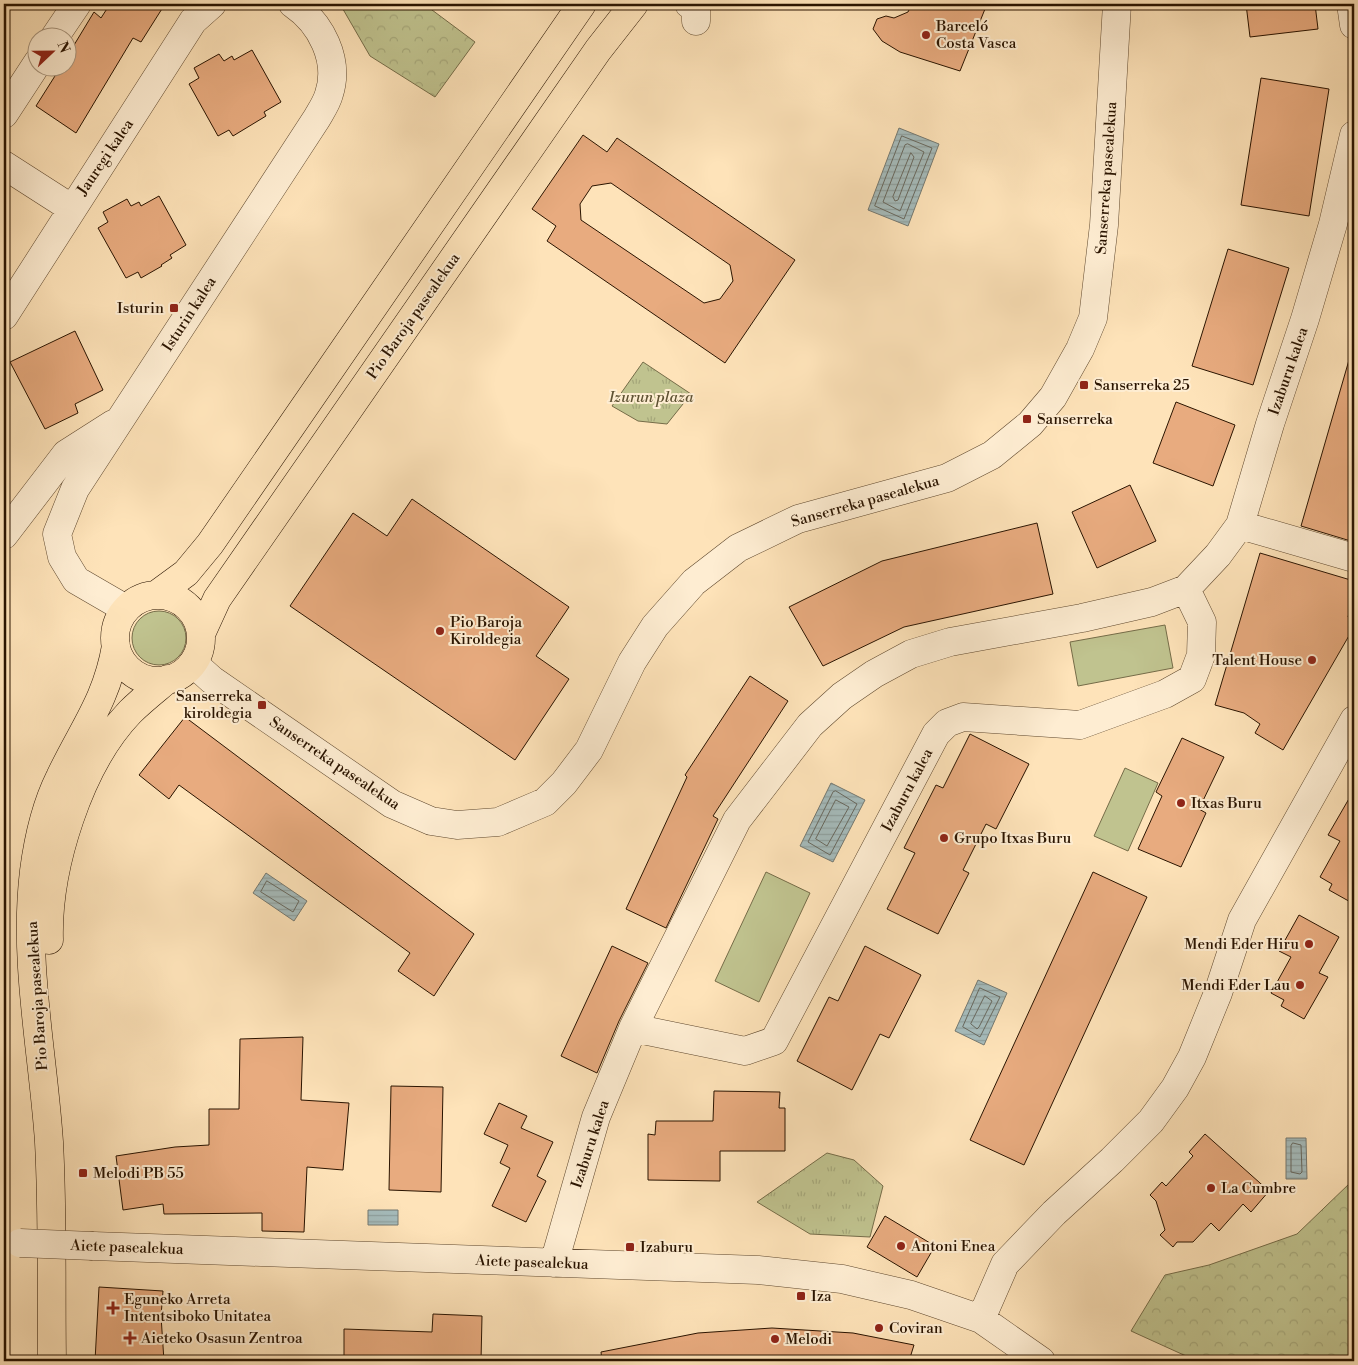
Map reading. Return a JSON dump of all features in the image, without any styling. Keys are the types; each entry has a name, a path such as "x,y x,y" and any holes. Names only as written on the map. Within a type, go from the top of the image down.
{"main road":[{"path":"126,609 135,602 156,595 186,573 210,544 582,4"},
{"name":"Pio Baroja pasealekua","path":"69,1361 66,1166 49,935 54,876 70,817 99,757 129,713 168,680 178,676 193,662 200,644 201,634 222,592 598,50 634,4"},
{"path":"156,595 177,599 186,605 193,613 201,634"},
{"name":"Pio Baroja pasealekua","path":"52,1361 48,1142 32,966 31,902 34,870 49,808 60,778 100,703 113,666 116,646 115,633 119,620 126,609"},
{"path":"116,646 120,657 135,674 151,680 168,680"}],"street":[{"path":"61,28 77,4"},
{"name":"Jauregi kalea","path":"4,316 71,208 193,21 212,4"},
{"name":"Isturin kalea","path":"126,609 76,580 62,557 58,534 75,489 312,126 329,94 332,65 324,36 306,13 293,4"},
{"name":"Sanserreka pasealekua","path":"193,662 212,680 392,804 431,821 457,825 498,822 545,802 564,783 589,750 632,662 655,626 694,582 738,548 798,519 947,478 992,455 1030,424 1053,397 1080,349 1093,318 1104,225 1116,4"},
{"path":"1351,4 1354,26"},
{"path":"4,114 28,77"},
{"name":"Izaburu kalea","path":"554,1263 596,1117 633,1028 737,820 810,725 842,696 874,674 919,651 950,642 1082,618 1152,602 1186,589 1218,555 1240,524 1333,224 1354,134"},
{"path":"4,165 71,208"},
{"path":"4,535 66,454 121,419"},
{"path":"1240,524 1354,558"},
{"name":"Izaburu kalea","path":"633,1028 745,1051 774,1042 936,734 947,723 963,717 1080,725 1166,694 1192,679 1201,655 1202,622 1186,589"},
{"path":"981,1319 1005,1264 1054,1213 1151,1121 1175,1088 1192,1057 1218,993 1242,920 1354,720"},
{"name":"Aiete pasealekua","path":"12,1243 758,1270 842,1279 911,1295 981,1319 1041,1361"}],"green space":[{"path":"340,4 424,4 475,42 435,97 370,56"},
{"name":"Izurun plaza","path":"643,362 691,394 667,424 638,421 612,406"},
{"path":"154,611 164,611 174,615 182,623 186,638 182,653 174,661 164,665 154,665 144,661 136,653 132,643 132,633 136,623 144,615"},
{"path":"1165,625 1173,668 1078,686 1070,642"},
{"path":"1125,768 1158,783 1128,851 1094,836"},
{"path":"766,872 810,893 759,1002 715,981"},
{"path":"1354,1117 1354,1361 1197,1361 1131,1331 1165,1275 1209,1265 1297,1234 1350,1183"},
{"path":"827,1153 854,1160 883,1186 870,1237 810,1234 757,1202"}],"water":[{"path":"899,128 939,144 908,226 868,210"},
{"path":"831,783 865,800 833,862 800,846"},
{"path":"266,873 307,901 294,921 253,893"},
{"path":"978,980 1007,993 984,1045 955,1031"},
{"path":"1286,1138 1306,1138 1307,1179 1286,1179"},
{"path":"368,1210 398,1210 398,1225 368,1225"}],"building":[{"path":"110,4 165,4 141,42 133,38 76,133 36,106 54,78 78,78 78,38 94,12 101,18"},
{"name":"Barceló Costa Vasca","path":"912,4 987,4 960,71 900,52 882,41 873,29 877,19 886,16 894,18 908,12"},
{"path":"1246,4 1315,4 1318,29 1250,37"},
{"path":"252,50 281,102 264,112 266,116 233,136 229,130 218,136 189,84 199,78 194,68 219,54 224,61 232,56 234,60"},
{"path":"1261,78 1329,89 1309,216 1241,205"},
{"path":"583,135 607,152 617,138 795,260 725,363 547,241 556,226 532,209","holes":["611,183 730,265 733,281 720,299 704,303 581,220 580,204 592,186"]},
{"path":"159,196 186,245 170,255 172,258 162,266 141,278 138,272 126,278 98,228 108,222 103,212 127,199 131,206 139,202 141,206"},
{"path":"1228,249 1289,268 1253,385 1192,366"},
{"path":"75,331 103,390 75,404 78,413 45,429 10,362"},
{"path":"1349,360 1354,361 1354,542 1301,526"},
{"path":"1176,402 1235,425 1213,486 1153,463"},
{"path":"1130,485 1156,541 1097,568 1072,512"},
{"name":"Pio Baroja Kiroldegia","path":"412,499 569,607 536,656 569,679 515,760 290,606 353,513 387,536"},
{"path":"1037,523 1053,594 904,627 823,666 789,607 882,561"},
{"name":"Talent House","path":"1260,553 1354,581 1354,595 1348,617 1354,620 1354,627 1283,750 1255,733 1260,724 1244,713 1215,705"},
{"path":"750,676 788,701 713,816 718,819 666,928 626,909 687,777 685,775"},
{"path":"185,717 474,934 434,996 398,971 410,953 179,785 169,799 139,775"},
{"name":"Grupo Itxas Buru","path":"970,734 1029,764 996,829 986,824 963,870 969,873 938,934 887,909 915,853 904,848 936,785 943,788"},
{"name":"Itxas Buru","path":"1182,738 1224,757 1199,809 1206,813 1181,867 1138,849 1162,796 1156,792"},
{"path":"1354,790 1354,904 1329,890 1332,884 1320,877 1340,841 1328,835"},
{"path":"1093,872 1147,897 1024,1165 970,1140"},
{"path":"1299,915 1339,937 1319,973 1328,977 1304,1019 1281,1006 1284,1000 1271,993 1291,957 1279,951"},
{"path":"612,946 648,963 619,1021 597,1073 561,1056"},
{"path":"865,946 921,975 889,1038 880,1034 852,1090 797,1061 829,997 838,1001"},
{"path":"303,1037 301,1100 349,1103 343,1170 307,1167 304,1232 262,1231 262,1213 164,1214 163,1204 123,1210 116,1156 175,1147 209,1145 209,1109 239,1109 240,1039"},
{"path":"391,1086 443,1087 441,1192 389,1190"},
{"path":"714,1091 780,1092 779,1108 785,1108 785,1151 720,1151 720,1181 648,1180 648,1134 655,1135 656,1121 713,1121"},
{"path":"499,1103 527,1116 521,1128 553,1142 537,1176 546,1181 526,1222 492,1206 510,1168 500,1163 508,1145 484,1134"},
{"name":"La Cumbre","path":"1205,1134 1269,1191 1251,1212 1243,1204 1219,1231 1211,1223 1193,1242 1177,1242 1173,1247 1160,1235 1165,1230 1156,1201 1150,1195 1162,1182 1166,1186 1193,1156 1189,1152"},
{"name":"Antoni Enea","path":"885,1216 935,1246 917,1277 867,1247"},
{"name":"Aieteko Osasun Zentroa","path":"99,1287 163,1291 161,1316 164,1361 95,1361"},
{"path":"433,1314 482,1316 481,1361 344,1359 344,1329 432,1332"},
{"name":"Melodi","path":"772,1328 853,1333 914,1345 909,1361 602,1361 601,1352 698,1333"}],"place":[{"name":"Barceló Costa Vasca","path":"926,35"},
{"name":"Isturin","path":"174,308"},
{"name":"Sanserreka 25","path":"1084,385"},
{"name":"Sanserreka","path":"1027,419"},
{"name":"Pio Baroja Kiroldegia","path":"440,631"},
{"name":"Talent House","path":"1312,660"},
{"name":"Sanserreka kiroldegia","path":"262,705"},
{"name":"Itxas Buru","path":"1181,803"},
{"name":"Grupo Itxas Buru","path":"944,838"},
{"name":"Mendi Eder Hiru","path":"1309,944"},
{"name":"Mendi Eder Lau","path":"1300,985"},
{"name":"Melodi PB 55","path":"83,1173"},
{"name":"La Cumbre","path":"1211,1188"},
{"name":"Antoni Enea","path":"901,1246"},
{"name":"Izaburu","path":"630,1247"},
{"name":"Iza","path":"801,1296"},
{"name":"Eguneko Arreta Intentsiboko Unitatea","path":"113,1308"},
{"name":"Coviran","path":"879,1328"},
{"name":"Aieteko Osasun Zentroa","path":"130,1338"},
{"name":"Melodi","path":"775,1339"}]}
